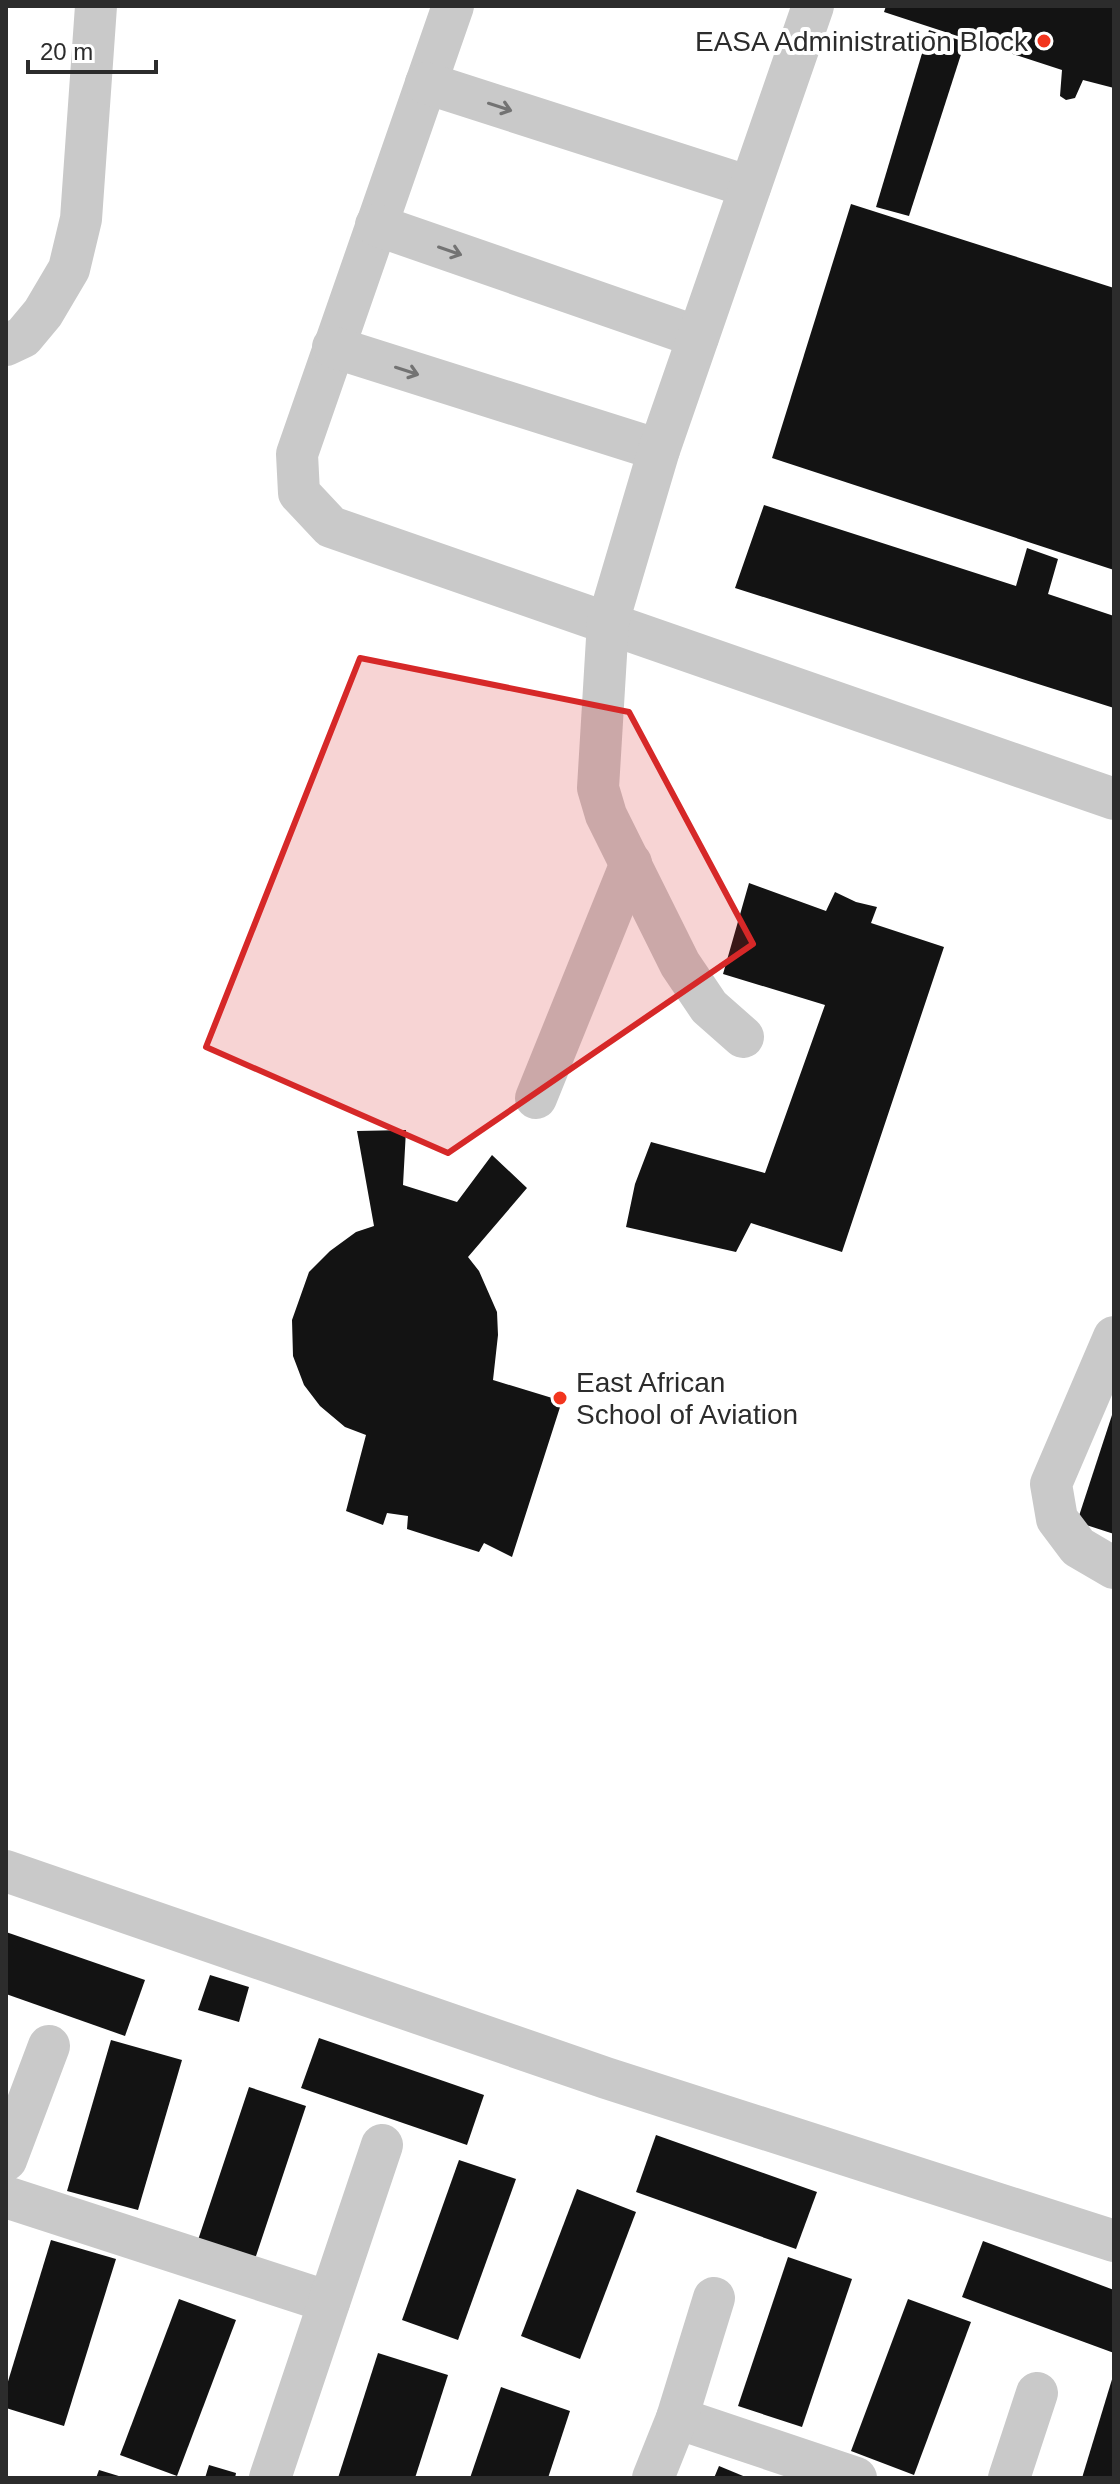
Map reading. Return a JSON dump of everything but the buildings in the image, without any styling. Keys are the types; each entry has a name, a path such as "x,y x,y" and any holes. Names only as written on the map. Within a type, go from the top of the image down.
{"street":[{"path":"6,345 23,337 43,313 69,269 81,219 96,6"},
{"path":"453,6 297,454 299,493 331,527 1114,799"},
{"path":"743,1037 709,1007 680,964 606,815 598,788 608,622 659,450 813,6"},
{"path":"426,83 750,187"},
{"path":"376,225 698,337"},
{"path":"333,347 659,450"},
{"path":"536,1098 631,863"},
{"path":"1114,1337 1051,1484 1057,1519 1078,1547 1114,1568"},
{"path":"6,1871 606,2078 1114,2241"},
{"path":"6,2160 49,2046"},
{"path":"270,2478 382,2145"},
{"path":"6,2197 329,2302"},
{"path":"653,2478 677,2418 714,2298"},
{"path":"1009,2478 1037,2393"},
{"path":"677,2418 856,2478"}],"highlighted area":[{"path":"360,658 629,712 753,944 448,1153 206,1047"}],"place":[{"name":"EASA Administration Block","path":"1044,41"},
{"name":"East African School of Aviation","path":"560,1398"}]}
